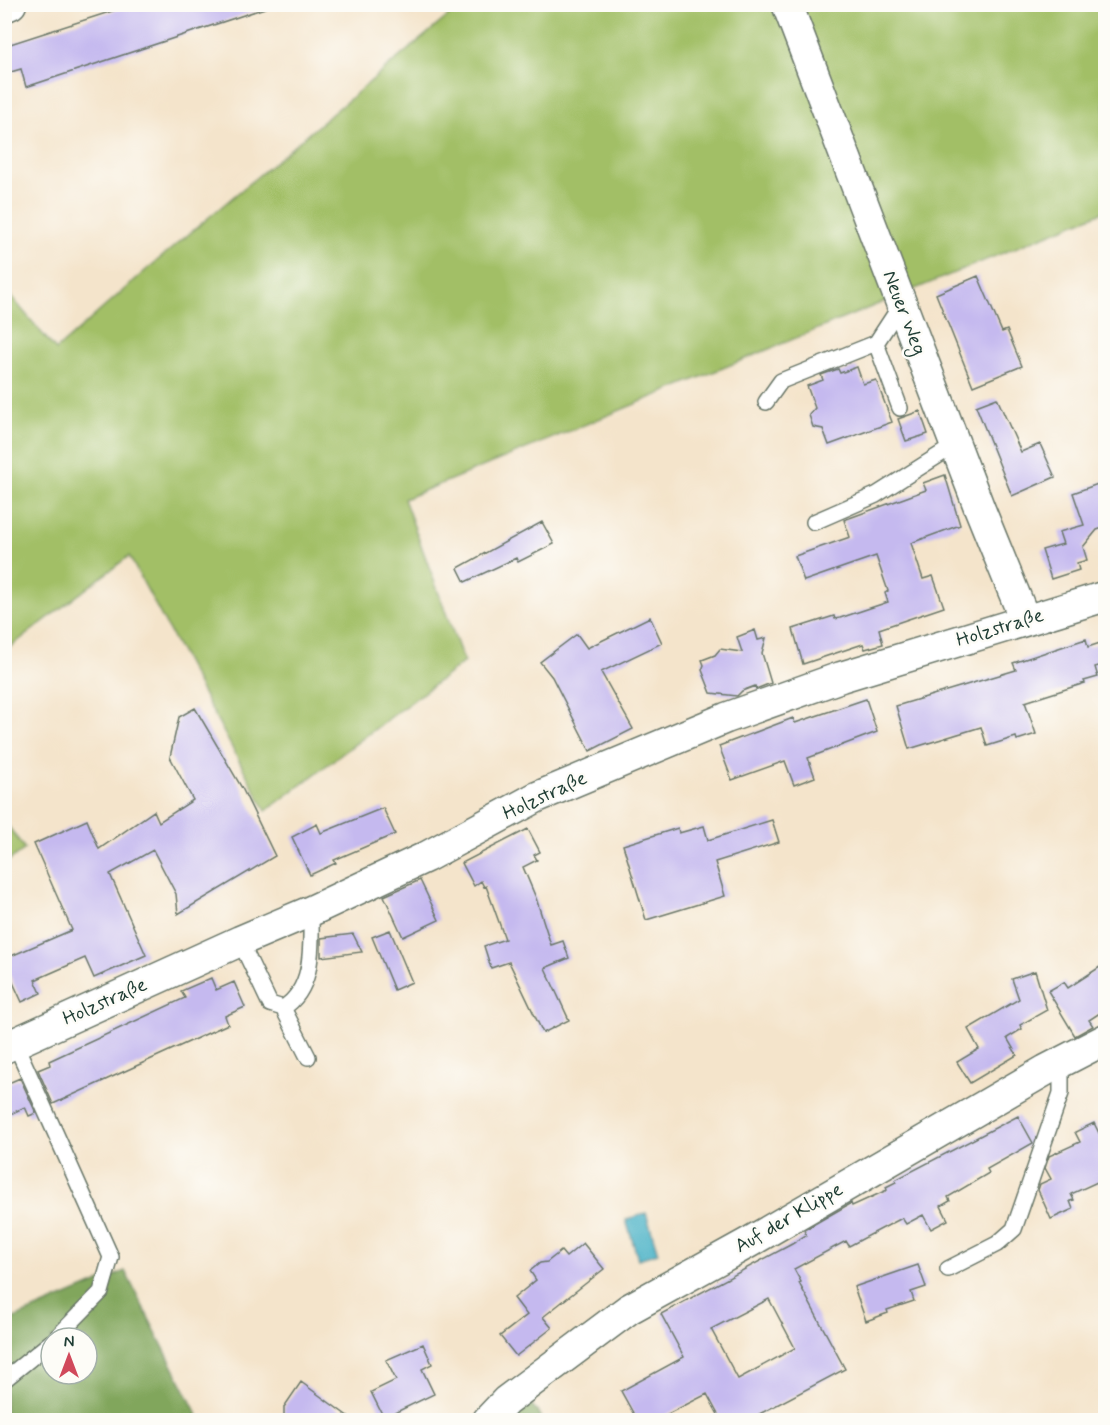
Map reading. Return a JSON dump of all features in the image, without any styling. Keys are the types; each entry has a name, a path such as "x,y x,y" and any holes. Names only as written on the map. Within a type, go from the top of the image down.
{"street":[{"path":"4,7 11,4"},
{"name":"Neuer Weg","path":"787,4 955,445 1025,620"},
{"name":"Holzstraße","path":"10,1045 311,911 426,856 537,797 726,718 841,677 1106,596"},
{"name":"Auf der Klippe","path":"488,1420 506,1401 629,1309 1106,1039"}],"lane":[{"path":"766,402 782,381 876,343 895,314 903,310"},
{"path":"876,343 900,408"},
{"path":"814,522 876,495 955,445"},
{"path":"283,1008 293,1002 304,982 310,958 311,911"},
{"path":"240,941 270,1004 283,1008 308,1058"},
{"path":"10,1045 111,1257 100,1292 67,1326"},
{"path":"948,1269 997,1244 1014,1229 1062,1093 1062,1062"},
{"path":"4,1380 39,1352"}],"green space":[{"path":"510,4 1105,5 1105,211 404,499 464,662 266,811 129,556 5,651 4,288 56,350 145,271 453,12"},
{"path":"5,822 25,849 4,863"},
{"path":"125,1271 200,1420 5,1420 5,1322"},
{"path":"524,1394 543,1420 499,1420"}],"water":[{"path":"646,1213 658,1253 638,1259 626,1220"}],"building":[{"path":"134,4 264,4 265,8 26,87 21,69 4,74 4,46"},
{"path":"978,276 1002,332 1007,330 1022,366 973,386 936,294"},
{"path":"857,367 863,384 876,380 892,422 829,445 823,429 813,427 809,415 815,408 807,386 823,380 821,375 838,369 840,373"},
{"path":"997,398 1021,452 1040,444 1055,477 1012,496 976,406"},
{"path":"920,411 928,434 906,441 898,419"},
{"path":"945,475 960,525 911,543 923,579 933,576 944,607 879,629 883,644 865,649 863,644 803,664 793,629 834,616 835,619 840,618 888,602 885,593 888,591 876,556 804,581 795,556 850,537 844,520 926,490 923,483"},
{"path":"1106,481 1106,527 1097,530 1083,547 1087,560 1077,563 1079,570 1051,579 1042,550 1063,544 1059,532 1084,525 1073,493"},
{"path":"542,522 554,544 518,562 516,558 465,582 458,568"},
{"path":"650,617 662,643 601,672 633,729 590,751 552,677 540,662 577,634 587,648"},
{"path":"755,630 758,640 766,638 762,653 771,683 756,689 755,686 742,691 737,696 711,693 702,670 704,665 702,660 715,655 720,649 742,652 737,637"},
{"path":"1086,639 1088,647 1106,641 1106,664 1095,667 1098,677 1025,702 1036,734 1017,740 1016,737 987,746 981,727 909,749 896,706 1016,670 1013,663"},
{"path":"866,699 877,732 808,758 815,777 794,785 785,761 732,780 719,746 793,718 795,723"},
{"path":"195,708 242,788 275,856 178,914 176,894 153,850 110,874 146,955 94,978 85,958 35,980 41,993 22,1002 4,959 72,930 34,844 87,820 99,849 154,811 159,822 193,800 170,757 179,717"},
{"path":"383,808 395,834 334,860 336,863 310,875 292,837 317,824 321,833"},
{"path":"772,820 779,842 715,862 725,896 646,920 623,845 678,828 679,833 704,826 708,840"},
{"path":"528,829 540,852 534,855 537,860 523,867 551,945 563,941 569,958 545,968 569,1020 543,1033 509,962 491,968 484,946 505,939 486,886 484,887 481,881 474,886 462,863"},
{"path":"420,880 439,920 403,937 384,896"},
{"path":"390,930 412,982 394,990 372,937"},
{"path":"353,934 362,952 321,957 321,938"},
{"path":"1106,963 1106,1009 1089,1020 1093,1026 1075,1036 1048,991 1064,982 1068,988"},
{"path":"1035,971 1047,1010 1020,1025 1022,1029 1007,1038 1017,1055 970,1083 957,1062 979,1049 968,1029 1019,999 1012,979"},
{"path":"211,978 216,990 234,982 245,1007 225,1016 228,1024 53,1104 38,1070 50,1065 49,1061 185,998 181,991"},
{"path":"20,1078 36,1113 29,1116 25,1107 4,1117 4,1085"},
{"path":"1018,1116 1033,1143 987,1169 989,1173 948,1197 950,1201 941,1206 948,1220 931,1229 923,1215 906,1224 902,1218 849,1246 846,1241 794,1269 801,1282 799,1283 845,1369 748,1420 721,1420 707,1394 656,1420 637,1420 621,1391 684,1357 661,1314 792,1244 806,1235 804,1230 851,1203 852,1206 887,1190 886,1187 896,1182 895,1180","holes":["769,1299 795,1348 738,1379 711,1329"]},
{"path":"1094,1123 1099,1133 1106,1130 1106,1178 1071,1194 1074,1200 1070,1201 1073,1209 1051,1219 1038,1190 1040,1184 1051,1179 1045,1168 1049,1156 1080,1142 1075,1132"},
{"path":"583,1243 604,1269 543,1317 552,1328 516,1356 500,1336 527,1315 514,1298 536,1280 530,1271 561,1251 566,1257"},
{"path":"918,1265 926,1287 911,1292 914,1301 887,1310 888,1313 866,1321 854,1287"},
{"path":"423,1344 432,1364 422,1369 434,1394 384,1418 371,1392 396,1380 386,1360"},
{"path":"301,1382 353,1420 284,1420 284,1407"}]}
